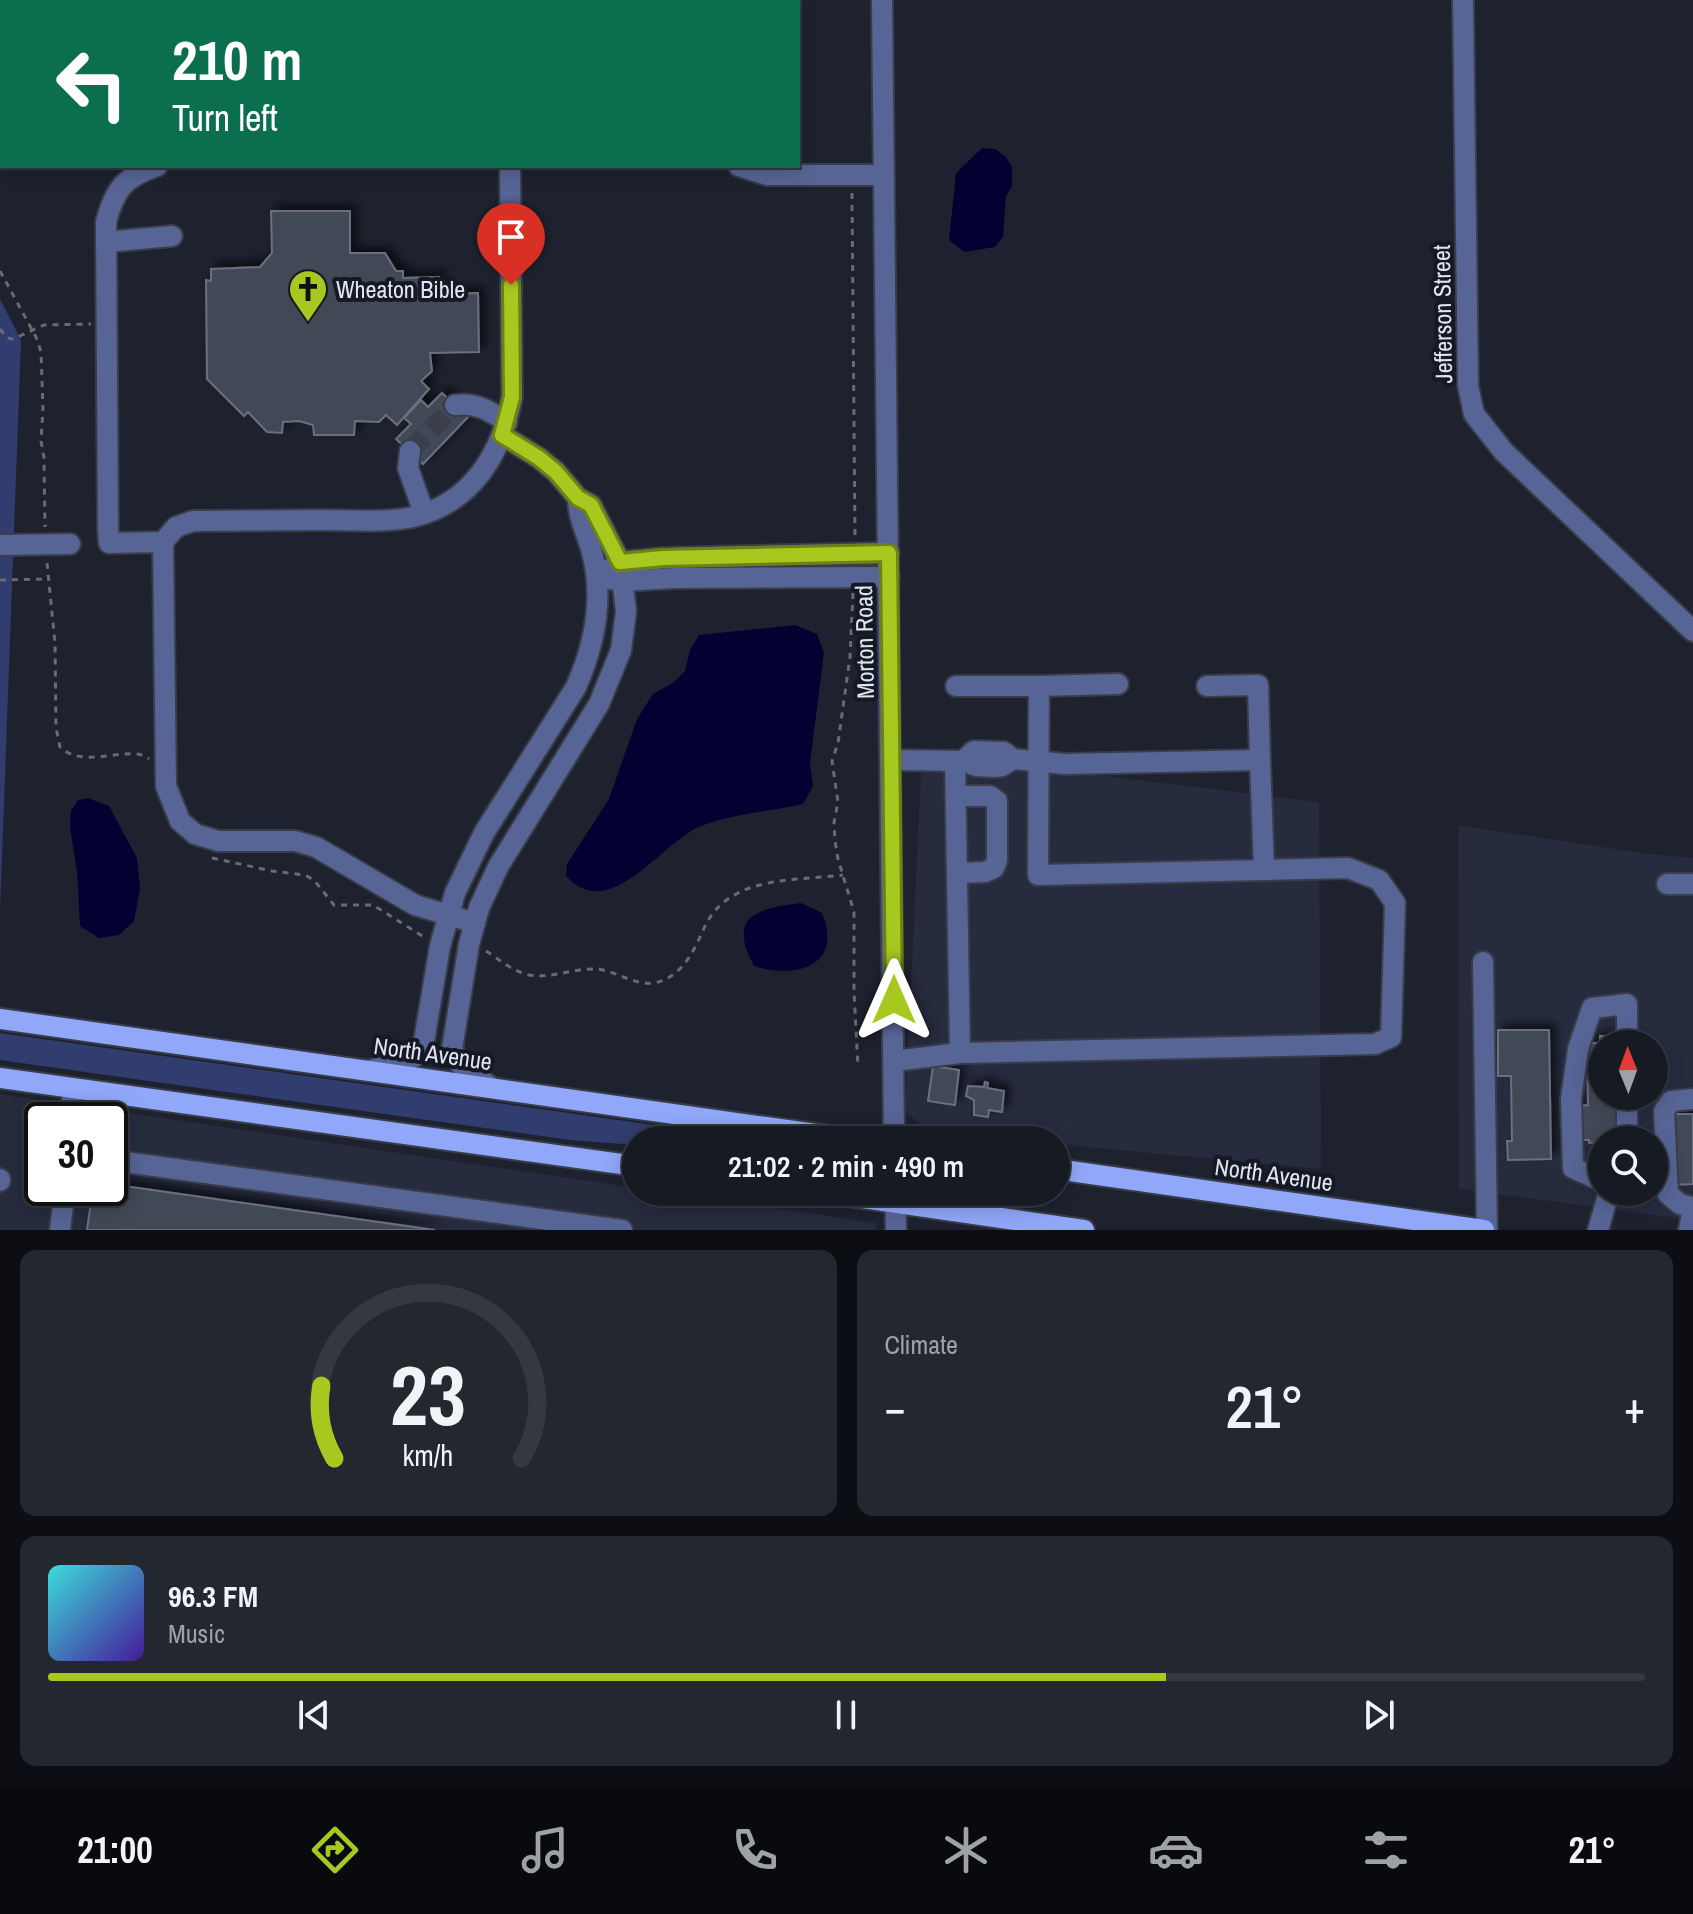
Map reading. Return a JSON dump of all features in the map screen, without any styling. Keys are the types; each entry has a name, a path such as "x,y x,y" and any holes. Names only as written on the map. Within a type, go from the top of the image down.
{"main road":[{"name":"North Avenue","path":"0,1019 759,1126"},
{"path":"0,1078 622,1164"},
{"name":"North Avenue","path":"1070,1171 1486,1230"},
{"path":"932,1206 1004,1224 1084,1230"}],"street":[{"name":"Morton Road","path":"882,0 894,1126"},
{"name":"Jefferson Street","path":"1463,0 1468,386 1474,414 1504,452 1693,631"},
{"path":"152,168 135,174 121,185 111,203 106,222 109,543 163,542"},
{"path":"475,923 415,905 316,847 295,841 218,841 195,834 180,821 166,786 163,542 176,527 193,521 413,517 444,505 465,491 485,469 505,428 512,397 510,168"},
{"path":"745,168 767,175 884,175"},
{"path":"106,242 172,236"},
{"path":"455,405 484,408 556,472 578,498 591,505 622,572 626,611 621,650 611,679 599,704 498,867 468,947 452,1049 461,1065 492,1088"},
{"path":"410,451 408,468 424,513"},
{"path":"371,1070 413,1058 424,1041 447,914 484,833 576,687 587,662 596,626 598,577 591,547 578,516 578,498"},
{"path":"0,545 70,544"},
{"path":"598,577 663,558 889,553"},
{"path":"622,572 675,578 889,577"},
{"path":"956,686 1118,684"},
{"path":"1207,686 1258,685 1264,870"},
{"path":"894,1061 960,1053 1375,1044 1391,1037 1395,903 1379,880 1348,868 1038,875 1041,762 1039,686"},
{"path":"892,760 959,761 976,766 1002,766 1013,759 1065,764 1260,760"},
{"path":"959,761 960,1053"},
{"path":"957,796 990,796 997,801 997,860 994,868 985,872 958,873"},
{"path":"1667,884 1693,884"},
{"path":"1483,962 1486,1230"},
{"path":"1588,1175 1573,1168 1571,1099 1578,1049 1592,1008 1627,1004 1627,1030"},
{"path":"72,1102 73,1088"},
{"path":"1689,1230 1693,1207 1672,1199 1666,1187 1664,1111 1671,1101 1693,1099"},
{"path":"128,1162 622,1230"},
{"path":"60,1230 63,1206"},
{"path":"896,1206 896,1230"},
{"path":"1598,1230 1605,1206"}],"path":[{"path":"0,271 39,343 42,360 41,441 48,579 55,643 56,728 60,747 69,755 85,757 144,754 152,767"},
{"path":"0,329 7,338 13,339 46,325 107,324"},
{"path":"0,580 48,579"},
{"path":"204,855 229,863 305,875 314,880 334,905 373,905 416,934 441,941"},
{"path":"468,947 484,951 527,974 546,976 593,969 641,983 657,983 673,975 691,956 713,913 741,891 783,881 843,875"}],"shaded area":[{"path":"982,148 995,149 1006,157 1012,167 1012,186 1006,196 1003,237 995,247 964,252 949,240 956,173"},
{"path":"0,299 21,340 0,911"},
{"path":"795,625 817,634 824,653 810,763 813,786 803,804 739,815 701,826 618,886 600,891 583,889 566,876 567,864 609,799 637,719 653,694 674,682 685,671 690,650 699,635"},
{"path":"922,754 1319,802 1321,1169 1070,1145 1070,1126 924,1126 905,1112"},
{"path":"88,798 109,806 137,858 140,889 134,921 119,935 99,938 80,926 71,811 78,800"},
{"path":"1458,825 1693,858 1693,1220 1459,1189"},
{"path":"801,903 822,913 827,945 821,956 800,969 785,971 754,966 746,949 745,925 760,912"},
{"path":"0,1033 661,1126 622,1126 622,1144 570,1140 0,1060"},
{"path":"0,1094 54,1102 24,1102 24,1206 128,1206 128,1113 622,1186 622,1206 760,1206 876,1223 876,1230 0,1230"}],"building":[{"path":"271,211 350,211 350,253 385,253 396,271 403,271 403,278 439,277 439,294 478,293 479,352 430,353 432,371 421,381 429,389 397,425 386,415 379,422 355,421 354,435 314,435 313,425 299,421 283,422 282,433 267,432 248,412 244,416 207,379 206,280 211,281 211,269 260,267 272,253"},
{"path":"442,393 468,417 423,464 396,439 411,424 404,418 421,400 428,407"},
{"path":"1498,1030 1549,1030 1551,1159 1508,1160 1507,1141 1512,1141 1511,1076 1498,1076"},
{"path":"933,1066 959,1070 955,1105 928,1101"},
{"path":"985,1082 988,1083 987,1088 1004,1091 1002,1112 989,1110 988,1117 974,1115 974,1100 966,1096 968,1086 984,1087"},
{"path":"1588,1105 1588,1110 1617,1110 1617,1126 1588,1126 1588,1140 1578,1140 1578,1106"},
{"path":"1670,1114 1693,1114 1693,1184 1672,1185"},
{"path":"128,1187 435,1230 87,1230 90,1206 128,1206"}],"tunnel":[{"path":"410,451 455,405"}],"place":[{"name":"Wheaton Bible","path":"308,323"}],"route":[{"path":"511,285 512,397 502,435 539,458 578,498 591,505 620,562 663,558 889,553 894,1000"}]}
